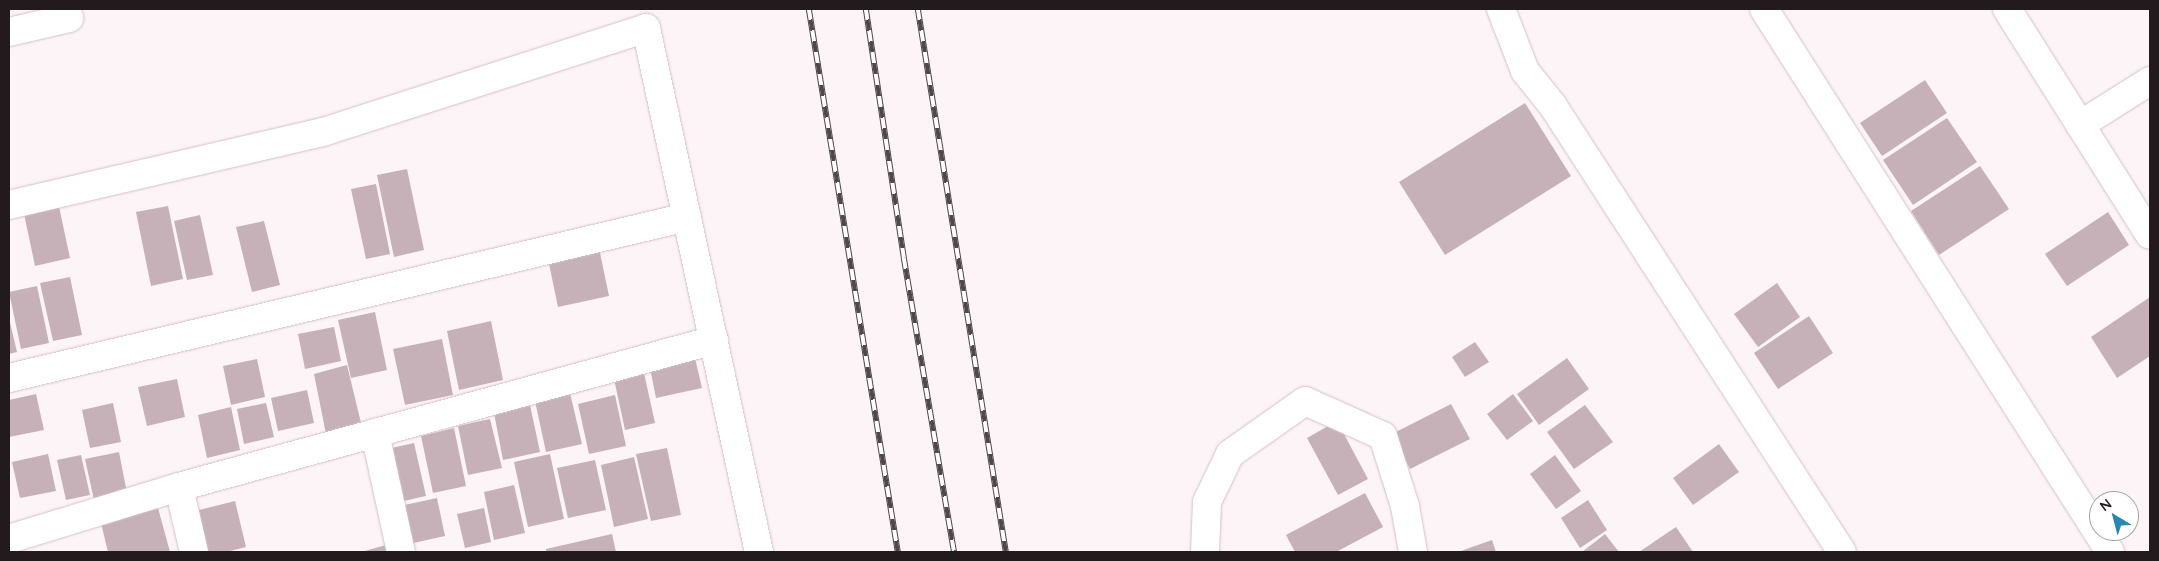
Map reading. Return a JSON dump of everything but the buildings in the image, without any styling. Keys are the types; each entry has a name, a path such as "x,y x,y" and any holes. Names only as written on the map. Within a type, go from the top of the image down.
{"street":[{"path":"1501,9 1525,71 1553,106 1842,552"},
{"path":"1764,9 2110,552"},
{"path":"2007,9 2150,235"},
{"path":"9,32 68,18"},
{"path":"9,205 323,132 646,28 759,552"},
{"path":"2080,125 2150,81"},
{"path":"9,378 687,217"},
{"path":"9,539 178,487 714,340"},
{"path":"1205,552 1207,502 1230,454 1305,401 1383,436 1405,506 1413,552"},
{"path":"375,433 401,552"},
{"path":"178,487 194,552"}],"railway":[{"path":"809,9 898,552"},
{"path":"866,9 904,258 954,552"},
{"path":"918,9 1006,552"}]}
